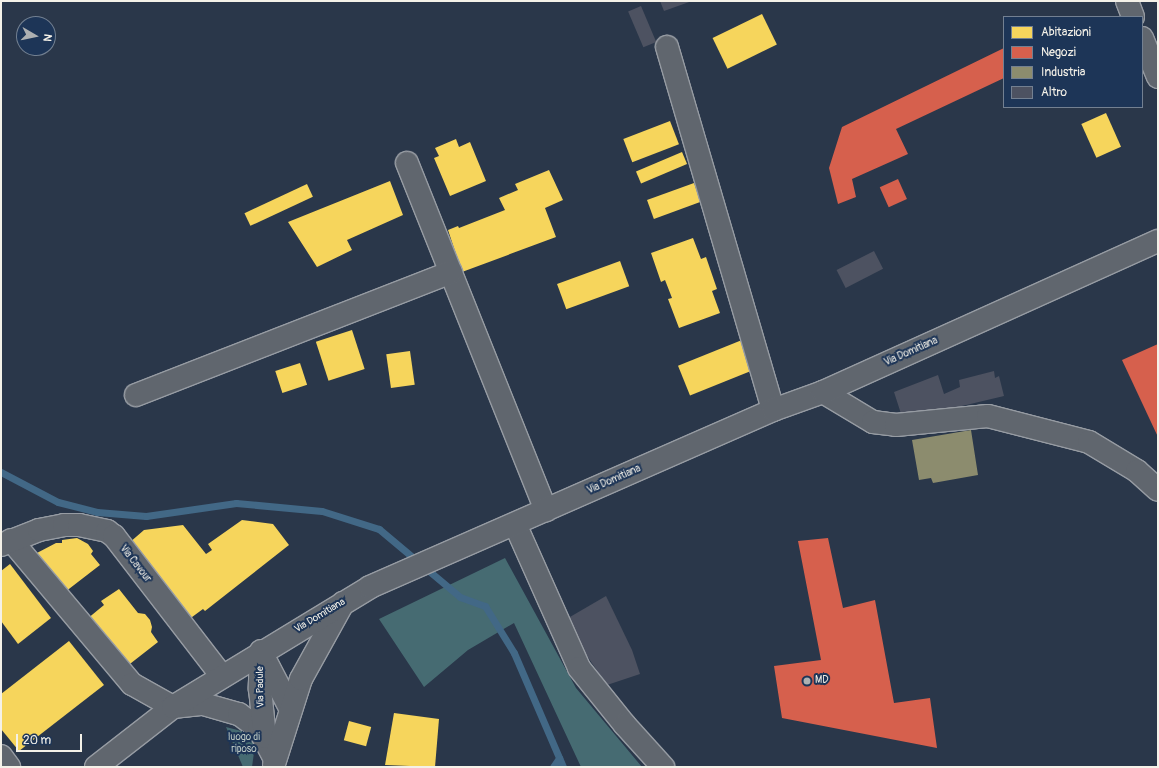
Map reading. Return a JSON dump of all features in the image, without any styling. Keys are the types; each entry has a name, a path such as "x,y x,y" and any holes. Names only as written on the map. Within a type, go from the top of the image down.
{"street":[{"path":"1127,1 1134,16"},
{"path":"1143,40 1158,77"},
{"path":"668,47 773,410"},
{"path":"407,163 546,510"},
{"name":"Via Domitiana","path":"96,767 173,707 261,651 343,603 397,575 773,410 823,392 1158,241"},
{"path":"136,395 450,272"},
{"path":"823,392 873,422 896,425 988,416 1089,442 1137,471 1158,490"},
{"path":"515,524 579,668 624,725 663,767"},
{"name":"Via Cavour","path":"173,707 132,684 6,542 64,525 85,526 107,531 114,536 222,676"},
{"name":"Via Padule","path":"275,763 290,708 301,679 343,603"},
{"name":"Via Padule","path":"261,651 290,708"},
{"name":"Via Padule","path":"261,651 260,688 265,737 275,763"},
{"name":"Via Padule","path":"173,707 203,704 220,707 246,718 265,737"},
{"path":"1,756 10,767"}],"green space":[{"path":"505,558 576,688 642,767 581,767 514,623 468,650 424,687 379,619"},
{"name":"luogo di riposo","path":"226,727 249,733 256,738 252,767 243,767"}],"building: Abitazioni":[{"path":"762,14 777,45 727,69 713,38"},
{"path":"1106,113 1121,147 1096,158 1081,124"},
{"path":"670,121 679,144 632,162 623,139"},
{"path":"456,139 459,147 470,142 486,181 450,196 434,158 439,156 435,148"},
{"path":"682,152 687,164 641,184 636,172"},
{"path":"549,170 563,200 545,208 556,237 462,272 448,230 458,226 459,228 505,210 499,198 518,190 515,184"},
{"path":"390,181 403,215 347,240 352,250 317,267 288,222"},
{"path":"694,183 701,202 654,219 647,200"},
{"path":"307,184 313,197 250,226 244,213"},
{"path":"693,238 701,259 706,257 717,289 712,291 720,313 679,328 668,299 672,298 665,280 661,282 651,253"},
{"path":"620,261 629,286 566,309 557,284"},
{"path":"352,330 365,369 329,381 316,342"},
{"path":"742,340 754,370 690,396 678,366"},
{"path":"410,351 415,385 391,388 386,354"},
{"path":"300,363 307,385 282,393 275,371"},
{"path":"242,520 273,524 289,545 205,611 203,609 188,620 129,543 144,530 183,525 206,554 212,550 208,544"},
{"path":"77,538 88,544 93,551 91,554 100,565 65,592 35,554 56,543 62,543 62,540"},
{"path":"10,564 51,618 18,644 1,621 1,571"},
{"path":"119,589 138,613 145,614 150,620 152,627 151,632 158,642 126,667 87,619 104,605 101,601"},
{"path":"69,641 104,685 19,751 1,729 1,694"},
{"path":"394,713 439,719 435,767 385,765"},
{"path":"349,721 371,727 366,746 344,740"}],"building: Negozi":[{"path":"1003,48 1003,78 896,129 908,154 852,179 856,197 838,204 829,168 842,127"},
{"path":"898,179 907,199 889,207 880,187"},
{"path":"1158,344 1158,437 1122,360"},
{"path":"828,538 843,608 875,600 894,703 930,698 937,748 782,718 774,666 821,660 798,541"}],"building: Industria":[{"path":"971,430 978,475 933,483 931,478 919,480 912,440"}],"building: Altro":[{"path":"660,1 692,1 664,11"},
{"path":"641,6 656,42 643,47 628,11"},
{"path":"874,251 883,269 846,288 837,270"},
{"path":"994,371 995,378 999,376 1004,396 903,420 894,392 938,375 944,394 960,387 959,380"},
{"path":"606,596 632,650 640,674 607,685 563,621"}],"waterway":[{"path":"1,472 58,502 97,512 146,516 236,503 322,511 379,529 460,597 485,606 514,653 563,767"},
{"path":"553,767 559,758"}],"place":[{"name":"MD","path":"807,681"}]}
